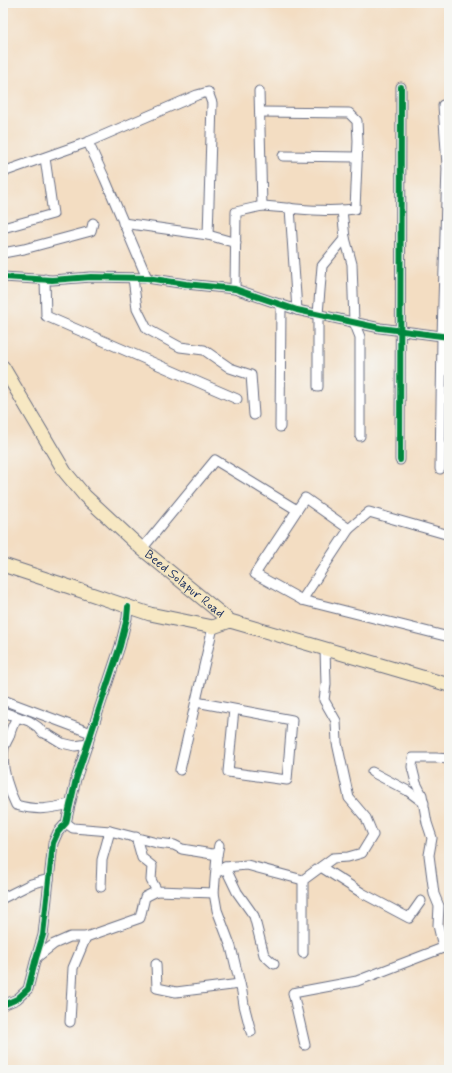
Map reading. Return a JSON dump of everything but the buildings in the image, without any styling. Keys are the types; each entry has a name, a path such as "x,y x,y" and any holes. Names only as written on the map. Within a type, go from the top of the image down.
{"main road":[{"name":"Beed Solapur Road","path":"3,367 65,472 85,496 142,549 230,621 449,685"},
{"path":"3,565 150,614 213,627 230,621"}],"street":[{"path":"400,460 401,87"},
{"path":"259,91 262,206"},
{"path":"3,172 88,142 197,95 208,92 212,103 208,235"},
{"path":"440,469 445,337 448,165 443,105"},
{"path":"235,289 236,212 262,206 342,210 355,209 357,121 350,113 260,112"},
{"path":"88,142 147,278"},
{"path":"283,156 357,157"},
{"path":"3,228 53,214 45,158"},
{"path":"290,208 297,310"},
{"path":"342,210 345,238 352,264 354,322 360,337 360,436"},
{"path":"3,253 24,249 91,231 94,223"},
{"path":"123,223 208,235 236,243"},
{"path":"318,386 318,314 322,266 345,238"},
{"path":"3,277 45,279 91,277 147,278 235,289 297,310 380,328 445,337"},
{"path":"133,278 137,309 147,329 180,347 204,350 230,368 251,375 254,415"},
{"path":"45,279 46,316 237,399"},
{"path":"280,427 281,304"},
{"path":"142,549 215,460 297,510"},
{"path":"350,530 305,498 255,574 302,600 449,637"},
{"path":"302,600 350,530 369,512 449,536"},
{"path":"3,1005 17,999 28,989 43,935 53,843 58,832 66,822 91,733 120,646 128,618 128,607"},
{"path":"180,770 213,627"},
{"path":"303,880 332,858 348,857 362,853 373,835 366,818 349,798 337,743 336,721 324,700 326,684 325,649"},
{"path":"3,700 91,733"},
{"path":"196,702 292,720 287,780 228,772 234,710"},
{"path":"3,712 30,721 43,733 62,743 76,746 88,744"},
{"path":"18,717 13,725 5,747 3,760 4,773 10,793 16,805 30,809 48,809 70,804"},
{"path":"305,1045 293,993 357,981 447,948 438,925 439,906 434,894 429,855 432,838 427,823 422,795 416,783 412,767 413,758 449,759"},
{"path":"372,772 408,791 424,803"},
{"path":"66,822 73,828 110,831 158,843 174,845 182,849 217,855"},
{"path":"101,887 102,860 110,831"},
{"path":"136,837 142,858 152,866 151,880 157,890"},
{"path":"219,845 214,893 217,910 231,947 251,1032"},
{"path":"215,876 225,867 247,865 303,880"},
{"path":"225,867 237,892 254,916 264,955 274,964"},
{"path":"321,867 362,893 409,918 421,902"},
{"path":"3,898 31,884 48,880"},
{"path":"303,880 304,953"},
{"path":"36,958 54,944 70,937 86,937 140,918 145,897 157,890 214,893"},
{"path":"70,1022 73,968 86,937"},
{"path":"156,964 157,988 176,992 240,984"}],"cycle path":[{"path":"400,460 401,87"},
{"path":"3,277 52,280 91,277 147,278 235,289 297,310 380,328 449,337"},
{"path":"3,1005 17,999 28,989 43,935 53,843 58,832 66,823 76,779 120,646 127,618 128,607"}]}
